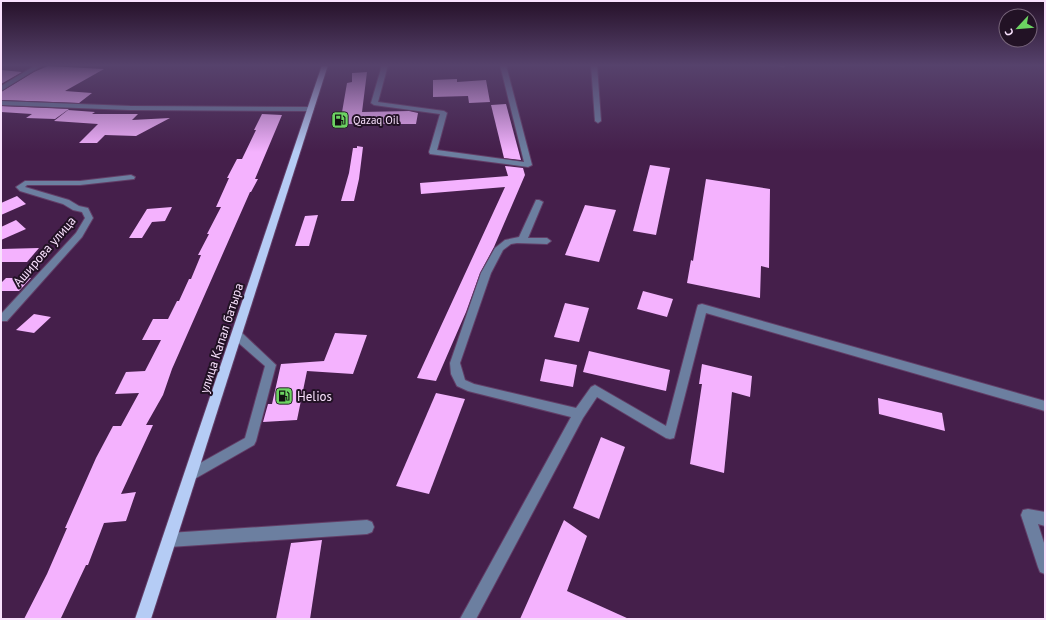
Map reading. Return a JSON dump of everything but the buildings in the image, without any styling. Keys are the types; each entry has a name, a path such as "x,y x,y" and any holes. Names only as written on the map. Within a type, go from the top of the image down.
{"main road":[{"name":"улица Капал батыра","path":"143,619 316,94"}],"street":[{"path":"377,94 374,103 444,113 433,152 528,165 511,94"},
{"path":"596,94 598,121"},
{"path":"1,103 130,108 311,109"},
{"name":"Аширова улица","path":"2,318 79,234 88,218 85,210 76,208 66,202 20,187 25,183 80,183 130,177"},
{"path":"523,239 539,202"},
{"path":"547,241 523,239 508,242 499,248 486,273 455,363 456,374 461,383 472,388 579,414"},
{"path":"468,619 579,414 595,390 670,434 702,308 1045,406"},
{"path":"191,475 250,441 271,365 237,335"},
{"path":"1045,518 1028,515 1045,567"},
{"path":"169,540 367,528"}],"place":[{"name":"Qazaq Oil","path":"340,120"},
{"name":"Helios","path":"284,396"}]}
